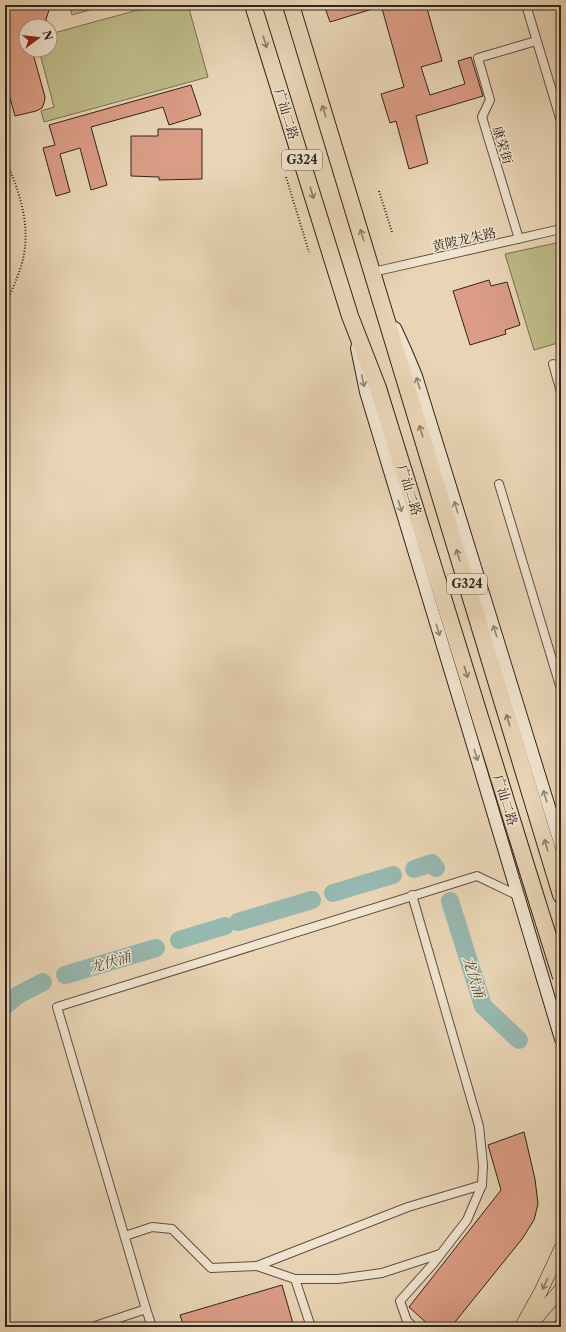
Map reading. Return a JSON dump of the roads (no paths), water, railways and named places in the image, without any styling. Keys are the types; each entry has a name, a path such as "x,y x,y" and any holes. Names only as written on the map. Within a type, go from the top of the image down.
{"highway":[{"name":"广汕二路","path":"253,5 350,316 378,388 561,977"},
{"name":"广汕二路","path":"291,5 561,895"}],"main road":[{"path":"521,1327 540,1293 561,1248"},
{"path":"529,1327 561,1289"}],"street":[{"path":"526,5 561,121"},
{"name":"康荣街","path":"519,239 482,117 490,100 478,58 536,40"},
{"name":"黄陂龙朱路","path":"373,272 561,229"},
{"path":"373,272 394,326 416,376 561,846"},
{"path":"350,316 366,392 561,1039"},
{"path":"553,364 561,392"},
{"path":"499,484 561,689"},
{"path":"152,1327 56,1007 477,876 519,896"},
{"path":"412,895 479,1126 483,1165 482,1185 467,1220 400,1301 407,1321 414,1327"},
{"path":"124,1236 152,1227 172,1229 211,1268 258,1266 408,1207 482,1185"},
{"path":"258,1266 295,1279 338,1279 382,1273 440,1254"},
{"path":"295,1279 311,1327"},
{"path":"92,1327 146,1309"}],"waterway":[{"name":"龙伏涌","path":"414,869 432,863 436,868"},
{"name":"龙伏涌","path":"333,893 393,875"},
{"name":"龙伏涌","path":"238,922 312,900"},
{"name":"龙伏涌","path":"450,901 483,1006 519,1040"},
{"name":"龙伏涌","path":"179,940 225,926"},
{"name":"龙伏涌","path":"65,975 156,948"},
{"name":"龙伏涌","path":"5,1006 18,995 43,982"}]}
